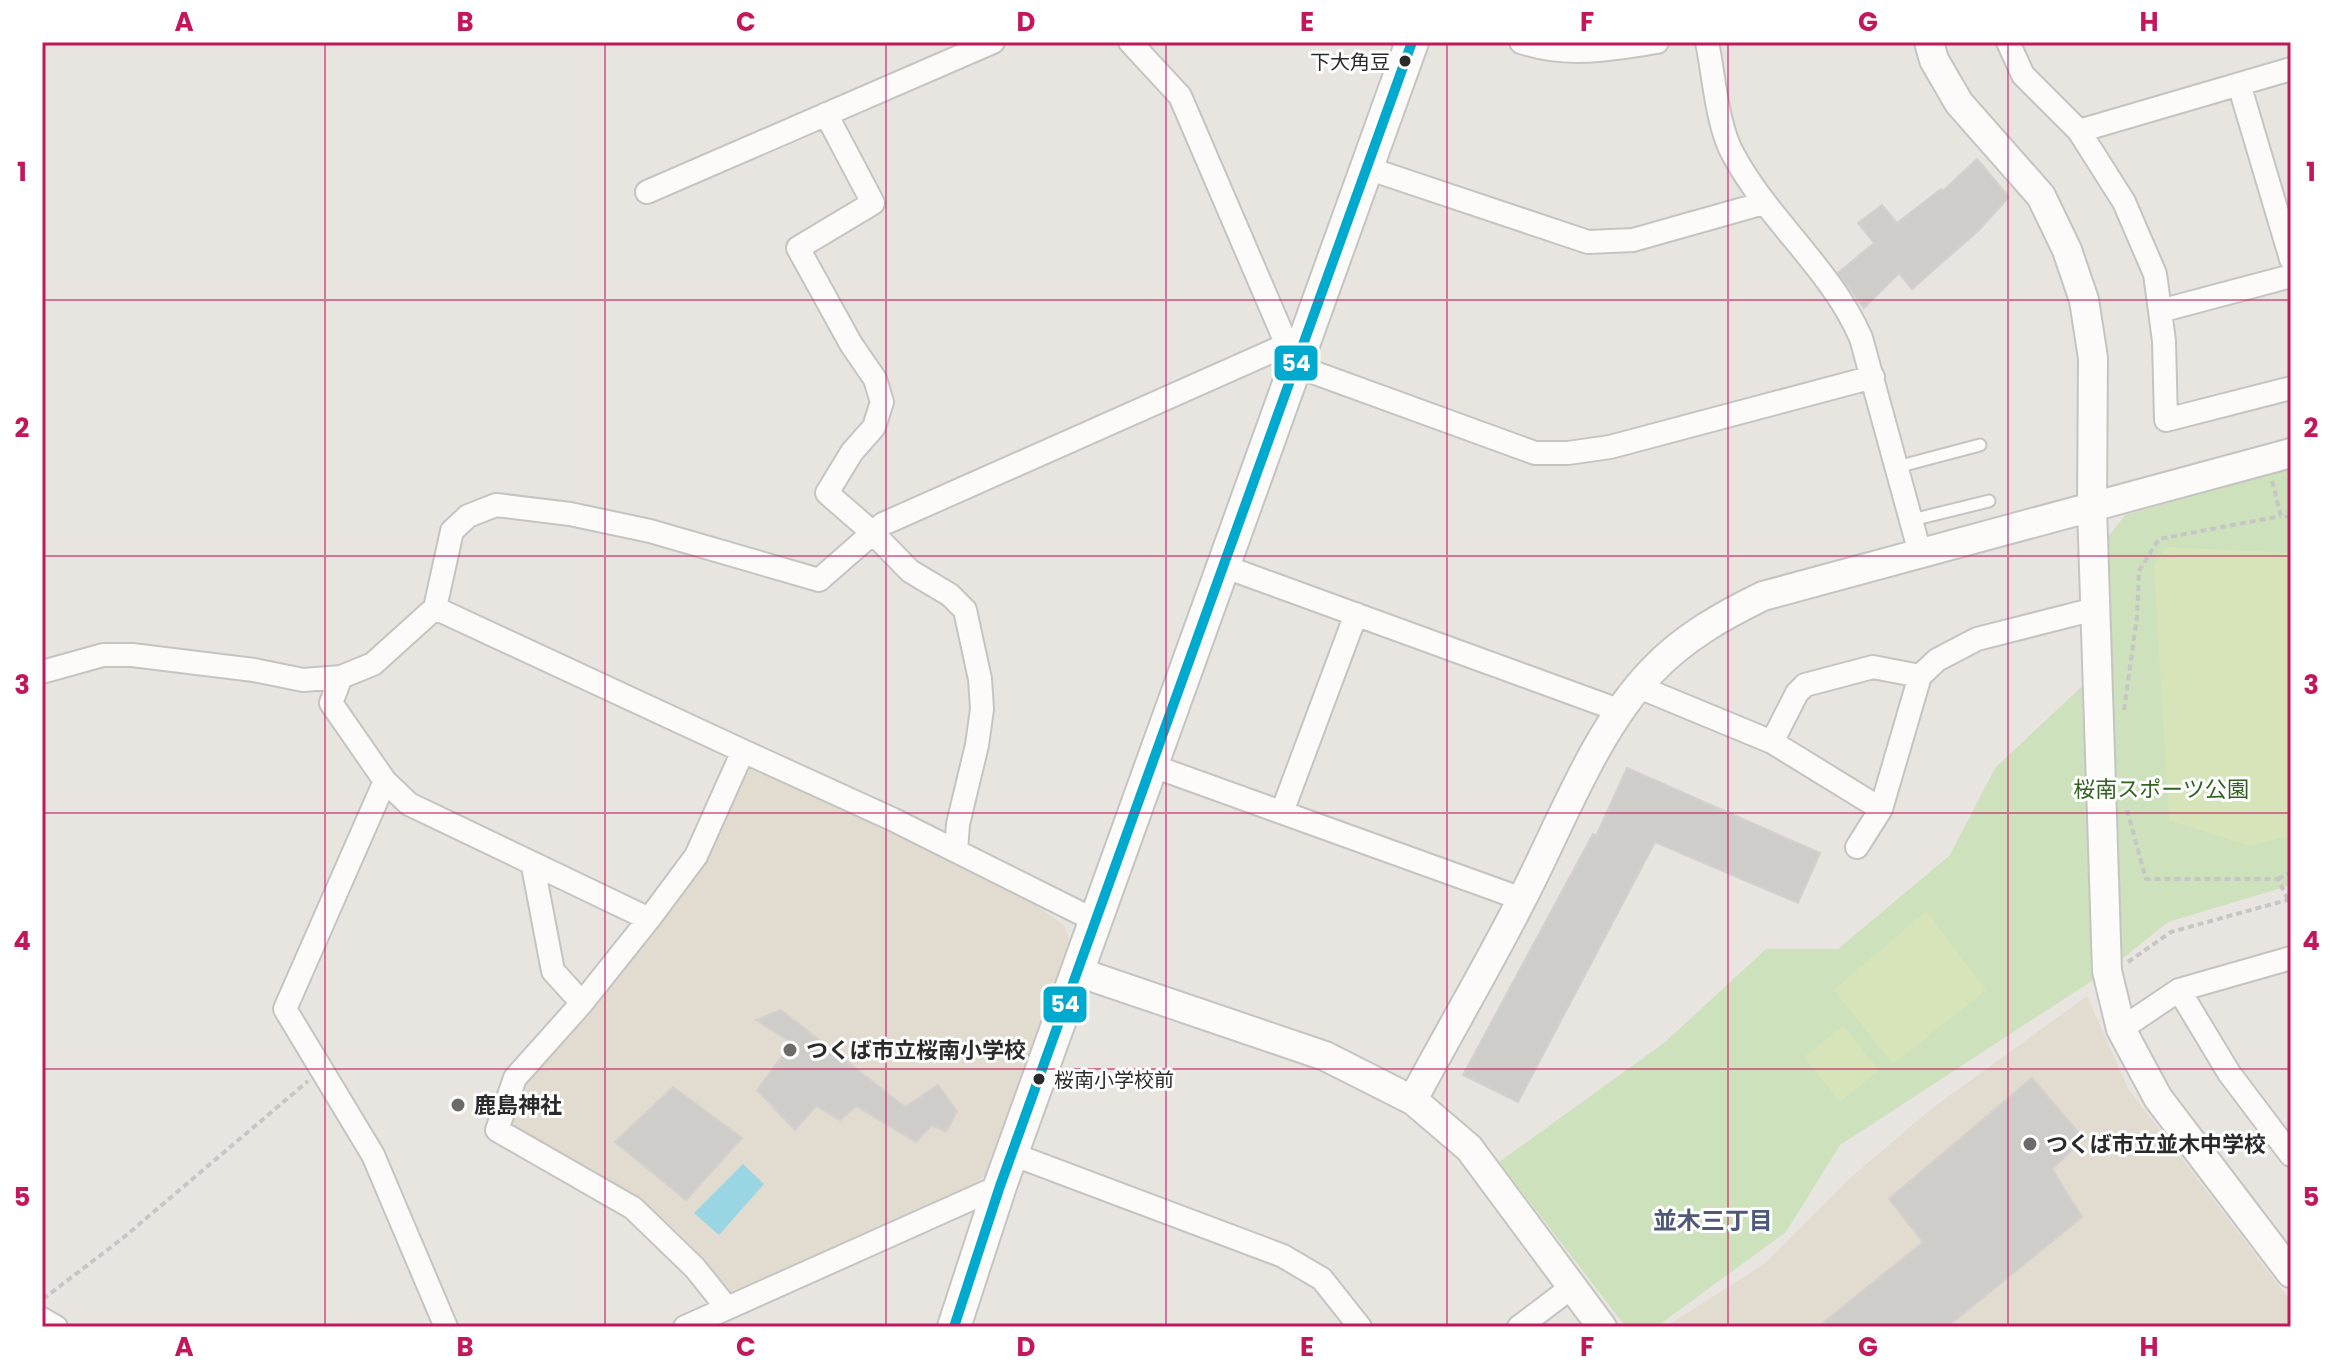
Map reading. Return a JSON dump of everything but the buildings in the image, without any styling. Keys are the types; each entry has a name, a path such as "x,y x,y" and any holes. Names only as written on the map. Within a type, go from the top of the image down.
{"main road":[{"path":"954,1327 1000,1186 1223,566 1291,356 1367,168 1412,42"}],"street":[{"path":"647,192 993,42"},
{"path":"1130,42 1180,96 1291,356"},
{"path":"1521,42 1555,51 1593,52 1657,42"},
{"path":"1707,42 1732,154 1764,203 1831,284 1849,310 1861,338 1920,553"},
{"path":"1929,42 1934,60 1959,103 2041,196 2067,250 2084,300 2093,358 2092,507 2107,971 2121,1029 2158,1098 2291,1273"},
{"path":"2008,42 2023,75 2079,131 2124,202 2155,274 2164,341 2166,420 2291,388"},
{"path":"2079,131 2291,69"},
{"path":"2239,84 2291,259"},
{"path":"826,114 873,203 798,248 851,344 875,379 882,402 874,427 852,452 827,493 910,571 950,595 965,610 980,679 982,709 958,824 956,851"},
{"path":"1367,168 1588,242 1633,240 1764,203"},
{"path":"2160,311 2291,276"},
{"path":"42,672 103,655 132,655 254,670 303,680 341,677 373,664 435,608 452,531 468,516 496,505 570,514 650,531 819,580 883,524 1291,356 1535,453 1568,453 1610,447 1873,377"},
{"path":"1414,1101 1522,899 1590,762 1621,711 1651,671 1684,642 1720,617 1763,596 2092,507 2280,462"},
{"path":"1223,566 1621,711"},
{"path":"435,608 956,851 1096,921"},
{"path":"1857,847 1881,809 1920,676 1937,660 1977,639 2095,609"},
{"path":"1282,812 1356,614"},
{"path":"1772,742 1797,693 1805,685 1873,667 1920,676"},
{"path":"341,677 331,703 385,781 409,804 649,919"},
{"path":"1639,687 1772,742 1881,809"},
{"path":"727,1308 695,1268 633,1208 497,1130 515,1078 582,1003 696,856 743,751"},
{"path":"1153,766 1522,899"},
{"path":"385,781 285,1009 373,1155 446,1327"},
{"path":"533,866 553,971 582,1003"},
{"path":"2121,1029 2179,990 2291,958"},
{"path":"1078,972 1325,1056 1414,1101 1469,1148 1602,1327"},
{"path":"2179,990 2229,1073 2291,1155"},
{"path":"1012,1154 1283,1256 1322,1279 1360,1327"},
{"path":"685,1327 1000,1186"},
{"path":"1519,1327 1572,1287"},
{"path":"42,1319 56,1327"}],"lane":[{"path":"1897,467 1980,445"},
{"path":"1912,520 1989,501"}],"path":[{"path":"2280,462 2281,516"},
{"path":"2122,724 2137,617 2139,571 2159,539 2281,516 2291,517"},
{"path":"2126,806 2146,879 2278,879 2291,872"},
{"path":"2107,971 2133,960 2171,932 2289,899 2278,879"},
{"path":"42,1299 123,1238 322,1069"}],"shaded area":[{"name":"つくば市立桜南小学校","path":"748,763 1002,882 1064,925 1070,942 987,1174 975,1183 730,1293 717,1285 687,1251 510,1130 506,1120 521,1080 576,1019"},
{"name":"つくば市立並木中学校","path":"2087,996 2129,1090 2291,1301 2291,1327 1665,1327 1764,1264 1848,1180 1931,1109"}],"green space":[{"name":"桜南スポーツ公園","path":"2291,469 2291,885 2168,922 2107,971 1840,1145 1786,1232 1656,1327 1626,1327 1499,1162 1664,1043 1766,949 1838,949 1950,855 1995,768 2110,660 2102,545 2125,515"},
{"path":"2166,547 2291,553 2291,835 2250,846 2169,820 2154,566"},
{"path":"1926,911 1986,990 1893,1064 1834,990"},
{"path":"1843,1026 1879,1070 1840,1102 1804,1057"}],"water":[{"path":"743,1164 764,1184 719,1235 694,1213"}],"transit line":[{"name":"54","path":"954,1327 1000,1186 1412,42"}],"place":[{"name":"下大角豆","path":"1405,61"},
{"name":"つくば市立桜南小学校","path":"790,1050"},
{"name":"桜南小学校前","path":"1039,1079"},
{"name":"鹿島神社","path":"458,1105"},
{"name":"つくば市立並木中学校","path":"2030,1144"}],"district":[{"name":"並木三丁目","path":"1713,1221"}]}
